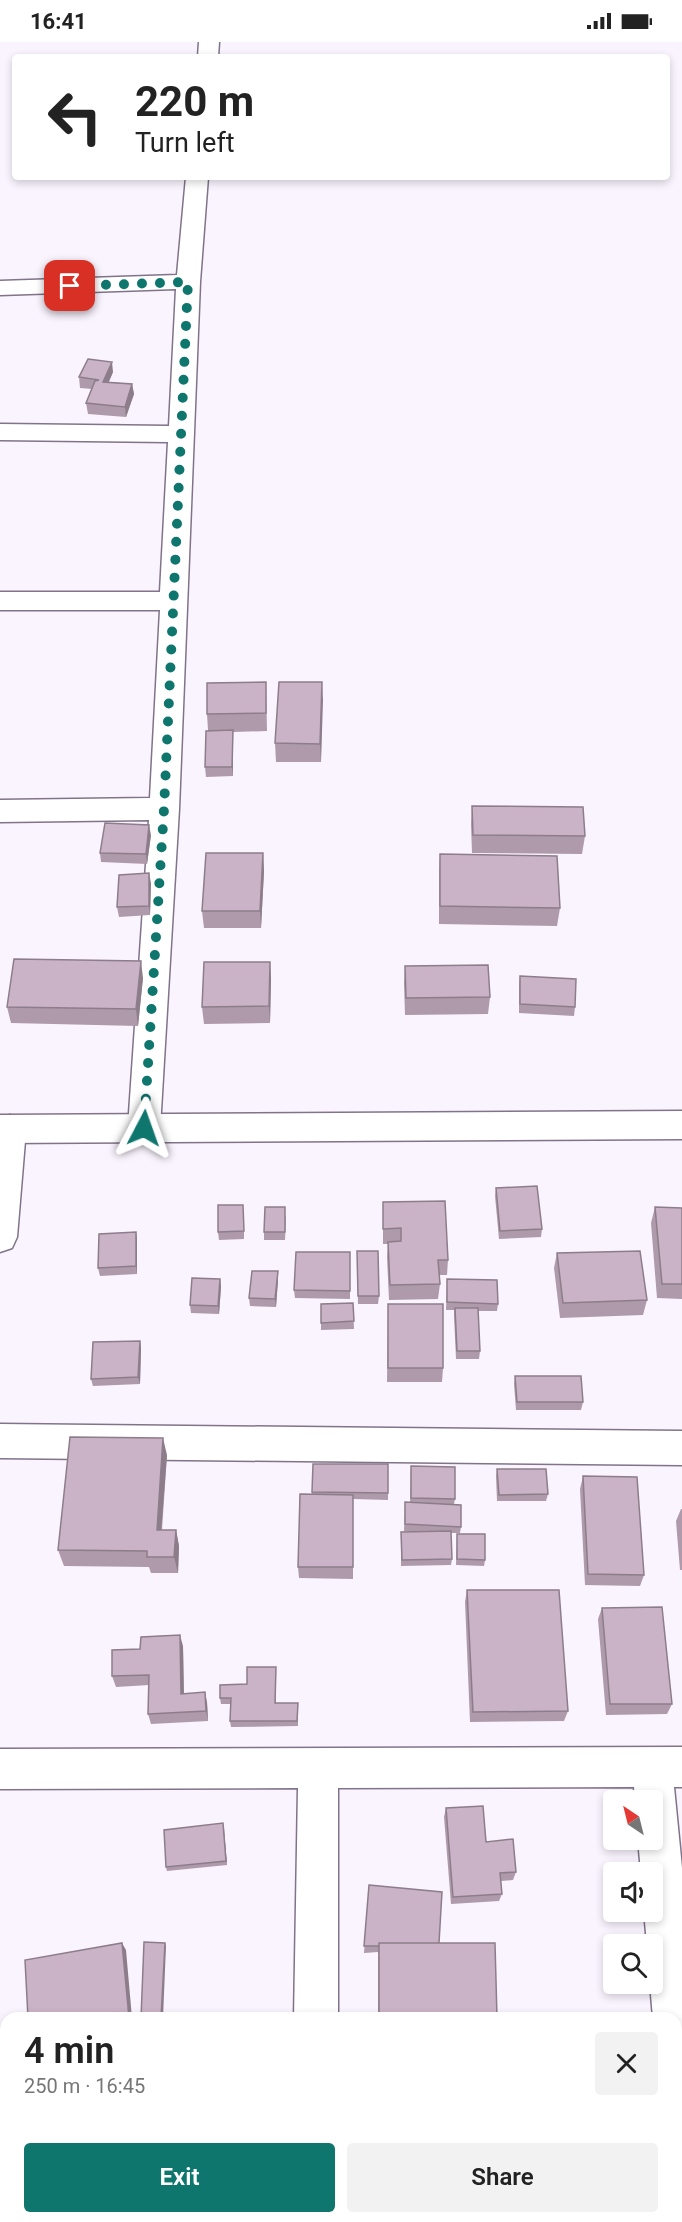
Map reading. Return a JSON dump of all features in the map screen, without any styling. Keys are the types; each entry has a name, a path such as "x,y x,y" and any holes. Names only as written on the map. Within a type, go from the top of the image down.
{"street":[{"path":"144,1128 164,809 188,282 197,180"},
{"path":"0,288 188,282"},
{"path":"0,432 181,435"},
{"path":"0,601 174,601"},
{"path":"0,811 164,809"},
{"path":"0,1237 5,1129 682,1125"},
{"path":"0,1441 682,1448"},
{"path":"0,1769 667,1767 675,2012"},
{"path":"316,2012 318,1768"}],"building":[{"path":"88,359 112,362 103,382 132,384 125,407 86,403 95,381 99,380 79,377"},
{"path":"266,682 266,713 207,714 207,683"},
{"path":"279,682 322,682 320,744 275,743"},
{"path":"233,730 232,767 205,767 206,731"},
{"path":"472,806 583,807 585,836 473,835"},
{"path":"105,823 149,825 146,854 100,853"},
{"path":"206,853 263,853 260,911 202,911"},
{"path":"440,854 557,856 560,908 440,906"},
{"path":"149,873 149,906 117,907 119,875"},
{"path":"14,959 141,961 136,1009 7,1007"},
{"path":"204,962 270,962 269,1006 202,1007"},
{"path":"488,965 490,997 406,998 405,966"},
{"path":"520,976 576,979 575,1007 520,1004"},
{"path":"537,1186 542,1229 500,1231 496,1188"},
{"path":"445,1201 448,1260 438,1260 440,1284 390,1285 388,1242 401,1241 401,1228 383,1229 383,1202"},
{"path":"218,1205 243,1205 244,1231 218,1232"},
{"path":"265,1207 285,1207 285,1232 264,1232"},
{"path":"655,1207 682,1208 682,1284 662,1284"},
{"path":"136,1232 136,1266 98,1268 99,1234"},
{"path":"357,1251 378,1251 379,1296 358,1296"},
{"path":"640,1251 647,1300 563,1303 557,1253"},
{"path":"296,1252 350,1252 350,1291 294,1290"},
{"path":"252,1271 278,1271 275,1299 249,1298"},
{"path":"192,1278 220,1279 218,1306 190,1305"},
{"path":"447,1279 497,1280 498,1304 447,1302"},
{"path":"353,1303 354,1321 321,1323 321,1304"},
{"path":"388,1304 443,1304 443,1368 388,1368"},
{"path":"455,1308 478,1308 480,1351 457,1351"},
{"path":"140,1341 138,1377 91,1379 93,1342"},
{"path":"515,1376 581,1376 583,1402 517,1402"},
{"path":"70,1437 163,1438 157,1530 176,1530 174,1557 147,1557 147,1551 58,1550"},
{"path":"313,1464 388,1464 388,1493 312,1492"},
{"path":"411,1466 455,1467 455,1499 411,1498"},
{"path":"497,1469 546,1469 548,1494 499,1495"},
{"path":"583,1476 637,1477 644,1575 588,1574"},
{"path":"300,1494 353,1495 353,1567 298,1567"},
{"path":"405,1502 461,1505 461,1527 405,1524"},
{"path":"451,1531 452,1559 402,1560 401,1532"},
{"path":"457,1534 485,1534 485,1560 457,1559"},
{"path":"467,1590 559,1590 568,1711 473,1712"},
{"path":"662,1607 672,1704 610,1704 602,1608"},
{"path":"180,1635 181,1694 205,1692 206,1711 148,1714 149,1675 112,1676 112,1650 140,1649 141,1637"},
{"path":"247,1667 276,1667 275,1703 298,1703 297,1721 230,1721 231,1698 220,1698 220,1685 247,1684"},
{"path":"483,1806 486,1842 513,1839 516,1872 500,1873 502,1894 453,1897 446,1808"},
{"path":"223,1823 226,1861 166,1867 164,1830"},
{"path":"369,1885 442,1892 439,1943 379,1943 379,1946 364,1946"},
{"path":"144,1942 165,1943 161,2012 141,2012"},
{"path":"122,1943 128,2012 28,2012 25,1960"},
{"path":"379,1943 495,1943 497,2012 379,2012"}],"route":[{"path":"70,286 188,282 164,809 144,1128"}]}
